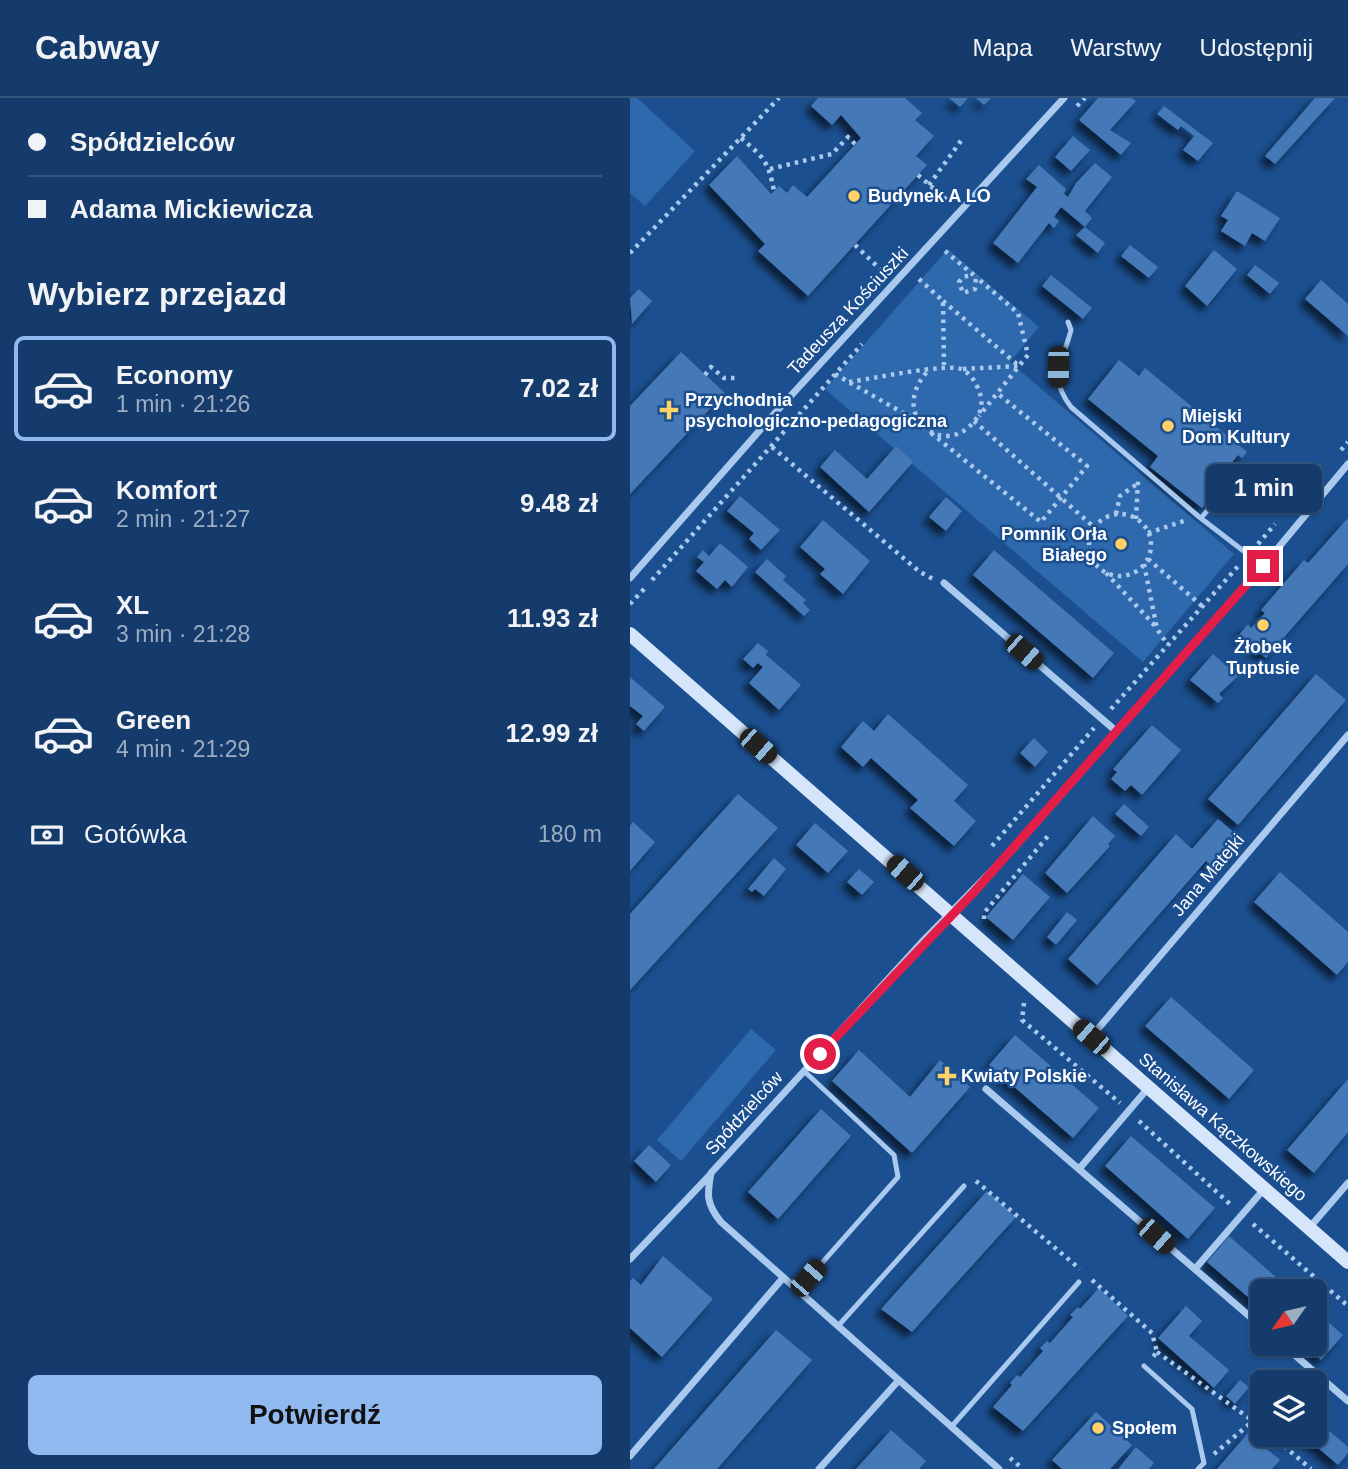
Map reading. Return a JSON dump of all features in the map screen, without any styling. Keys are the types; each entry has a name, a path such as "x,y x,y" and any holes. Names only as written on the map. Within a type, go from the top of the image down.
{"street":[{"name":"Tadeusza Kościuszki","path":"630,578 775,413 1064,98"},
{"name":"Spółdzielców","path":"999,1469 783,1278 711,1210 706,1196 711,1173 952,914 1263,566 1348,464"},
{"path":"945,584 1116,731"},
{"name":"Stanisława Kączkowskiego","path":"630,635 1348,1262"},
{"name":"Jana Matejki","path":"1091,1037 1348,735"},
{"path":"1079,1169 1149,1087"},
{"path":"986,1089 1250,1317"},
{"path":"630,1259 711,1173"},
{"path":"1310,1227 1348,1183"},
{"path":"1195,1269 1265,1188"},
{"path":"630,1456 783,1278"},
{"path":"1296,1356 1348,1401"},
{"path":"819,1469 899,1380"}],"lane":[{"path":"1068,322 1071,330 1058,367 1061,393 1080,416 1199,517 1263,566"},
{"path":"1199,517 1241,471"},
{"path":"798,1290 898,1177 894,1155 804,1071"},
{"path":"838,1326 964,1185"},
{"path":"953,1426 1079,1282"},
{"path":"1144,1366 1192,1409 1204,1463 1198,1469"}],"path":[{"path":"630,253 779,98"},
{"path":"1076,108 1085,98"},
{"path":"769,169 832,154 848,137 855,144"},
{"path":"741,138 754,145 769,169 774,191"},
{"path":"929,185 963,138"},
{"path":"918,174 948,201"},
{"path":"936,260 952,242"},
{"path":"855,245 881,271"},
{"path":"931,433 949,436 966,430 1028,355 1018,313 945,251"},
{"path":"910,289 927,270"},
{"path":"919,279 1019,366"},
{"path":"943,301 944,366"},
{"path":"630,604 869,336"},
{"path":"849,382 927,372 944,366 962,369 1019,366"},
{"path":"705,374 711,367 724,377 736,378"},
{"path":"962,369 976,381 982,398 978,416"},
{"path":"917,421 911,403 915,385 927,372"},
{"path":"835,374 917,421 1041,522 1087,466 997,393"},
{"path":"974,421 1094,528"},
{"path":"1339,452 1348,442"},
{"path":"772,447 920,572 945,584"},
{"path":"1136,519 1139,466"},
{"path":"1116,514 1120,496 1138,484"},
{"path":"1106,573 1122,576 1137,571 1148,559 1151,543 1148,533 1136,519 1116,514 1102,519 1094,528 1088,547 1094,563 1157,629 1168,645"},
{"path":"989,849 1284,514"},
{"path":"1148,533 1199,517"},
{"path":"1148,559 1202,606"},
{"path":"1144,564 1157,629"},
{"path":"987,922 984,912 1054,829"},
{"path":"964,1185 972,1185 977,1180 1152,1333 1157,1352 1250,1419"},
{"path":"1144,1366 1157,1352"},
{"path":"1204,1463 1250,1424"},
{"path":"1285,1447 1311,1469"}],"shaded area":[{"path":"630,98 637,98 695,151 645,206 630,193"},
{"path":"948,249 1039,327 1010,362 1234,554 1143,662 825,389"},
{"path":"751,1029 776,1050 681,1161 657,1140"}],"building":[{"name":"Budynek A LO","path":"818,98 905,98 922,113 915,120 934,136 916,156 927,165 808,296 758,251 765,244 709,185 737,156 771,194 779,186 787,193 793,185 807,197 861,138 841,115 832,125 811,106"},
{"path":"949,98 968,98 960,107"},
{"path":"976,98 991,98 984,105"},
{"path":"1098,98 1132,98 1136,101 1110,130 1131,143 1121,155 1079,120"},
{"path":"1315,98 1335,98 1275,164 1265,156"},
{"path":"1164,106 1213,143 1198,161 1183,150 1194,136 1181,126 1178,130 1157,114"},
{"path":"1073,136 1090,150 1071,171 1055,157"},
{"path":"1095,163 1112,177 1085,211 1092,218 1085,227 1061,207 1054,217 1059,221 1054,228 1049,223 1018,263 993,243 1037,187 1026,179 1039,165 1066,189 1064,194 1068,197 1076,183"},
{"path":"1237,191 1280,218 1265,241 1252,233 1245,246 1221,231 1228,220 1221,216"},
{"path":"1085,227 1105,243 1098,253 1076,235"},
{"path":"1130,245 1158,267 1149,278 1121,256"},
{"path":"1214,250 1237,269 1207,306 1185,286"},
{"path":"1255,265 1279,283 1270,294 1247,275"},
{"path":"1051,275 1092,308 1083,319 1042,286"},
{"path":"1321,280 1348,304 1348,336 1305,299"},
{"path":"639,289 652,301 632,324 630,298"},
{"name":"Przychodnia psychologiczno-pedagogiczna","path":"681,352 725,393 630,494 630,406"},
{"name":"Miejski Dom Kultury","path":"1119,360 1139,376 1145,368 1247,452 1242,458 1238,455 1229,466 1233,470 1202,508 1150,467 1158,456 1088,399"},
{"path":"896,446 913,462 869,512 820,467 835,450 867,479"},
{"path":"740,496 780,530 761,550 749,539 754,533 727,511"},
{"path":"946,497 962,511 946,531 929,517"},
{"path":"1348,518 1348,564 1266,658 1239,635 1248,624 1251,628 1265,613 1261,610 1304,560 1308,563"},
{"path":"823,520 870,561 843,594 820,574 825,569 800,547"},
{"path":"720,543 748,567 732,587 725,580 717,589 696,571 704,562 697,557 703,550 709,556"},
{"path":"994,550 1114,653 1093,678 973,575"},
{"path":"767,559 786,576 783,580 806,600 803,603 810,610 804,616 755,572"},
{"path":"758,643 768,651 766,655 801,685 779,710 749,683 763,667 758,663 753,668 743,659"},
{"path":"1213,654 1238,676 1219,694 1223,698 1218,703 1190,680"},
{"path":"1316,674 1346,700 1238,825 1208,799"},
{"path":"630,677 665,707 644,731 636,724 643,716 630,706"},
{"path":"888,714 968,785 954,801 976,821 954,846 910,808 918,800 871,758 863,767 841,747 863,721 874,731"},
{"path":"1152,725 1181,750 1142,795 1131,785 1125,791 1111,779 1117,772 1113,769"},
{"path":"1034,738 1048,752 1035,767 1020,753"},
{"path":"738,794 778,828 630,990 630,914"},
{"path":"1124,804 1149,827 1141,836 1115,814"},
{"path":"1093,816 1115,836 1108,844 1110,846 1067,893 1045,873"},
{"path":"1218,819 1242,839 1215,869 1206,861 1097,985 1068,959 1176,834 1192,849"},
{"path":"633,822 655,842 630,871 630,826"},
{"path":"815,823 848,851 828,873 796,845"},
{"path":"774,858 786,869 764,896 755,889 752,892 748,889"},
{"path":"859,869 874,882 862,895 847,882"},
{"path":"1280,872 1348,932 1348,962 1337,975 1254,902"},
{"path":"1023,874 1050,897 1013,940 986,917"},
{"path":"1067,912 1077,920 1056,945 1047,937"},
{"path":"1171,997 1254,1070 1229,1099 1145,1026"},
{"path":"1015,1035 1099,1108 1073,1138 989,1065"},
{"path":"859,1050 910,1097 940,1060 970,1087 912,1153 832,1081"},
{"path":"1348,1079 1348,1132 1314,1173 1287,1150"},
{"path":"821,1109 851,1136 778,1219 748,1192"},
{"path":"1131,1136 1215,1208 1188,1239 1105,1166"},
{"path":"649,1145 671,1165 656,1182 634,1161"},
{"path":"987,1191 1016,1217 912,1332 881,1309"},
{"path":"1229,1236 1278,1279 1250,1279 1250,1299 1207,1262"},
{"path":"663,1256 713,1299 662,1357 630,1328 630,1281 633,1278 641,1285"},
{"path":"1099,1288 1128,1316 1023,1431 993,1407 1017,1375 1020,1377 1043,1351 1040,1348 1047,1341 1050,1343 1073,1317 1070,1315 1078,1307 1080,1309"},
{"path":"1186,1306 1202,1321 1189,1336 1229,1370 1214,1388 1158,1338"},
{"path":"1327,1321 1343,1335 1327,1353"},
{"path":"776,1330 812,1360 717,1469 654,1469"},
{"path":"1240,1380 1249,1387 1235,1404 1226,1396"},
{"name":"Społem","path":"1096,1412 1132,1445 1110,1469 1062,1469 1052,1460"},
{"path":"1327,1429 1348,1447 1348,1453 1338,1465 1317,1447 1327,1447"},
{"path":"891,1430 926,1461 919,1469 856,1469"},
{"path":"1248,1433 1250,1447 1265,1447 1280,1460 1272,1469 1217,1469"},
{"path":"1136,1447 1154,1463 1149,1469 1118,1469"}],"place":[{"name":"Budynek A LO","path":"854,196"},
{"name":"Przychodnia psychologiczno-pedagogiczna","path":"669,410"},
{"name":"Miejski Dom Kultury","path":"1168,426"},
{"name":"Pomnik Orła Białego","path":"1121,544"},
{"name":"Żłobek Tuptusie","path":"1263,625"},
{"name":"Kwiaty Polskie","path":"947,1076"},
{"name":"Społem","path":"1098,1428"}],"route":[{"path":"820,1054 921,943 975,891 1263,566"}]}
